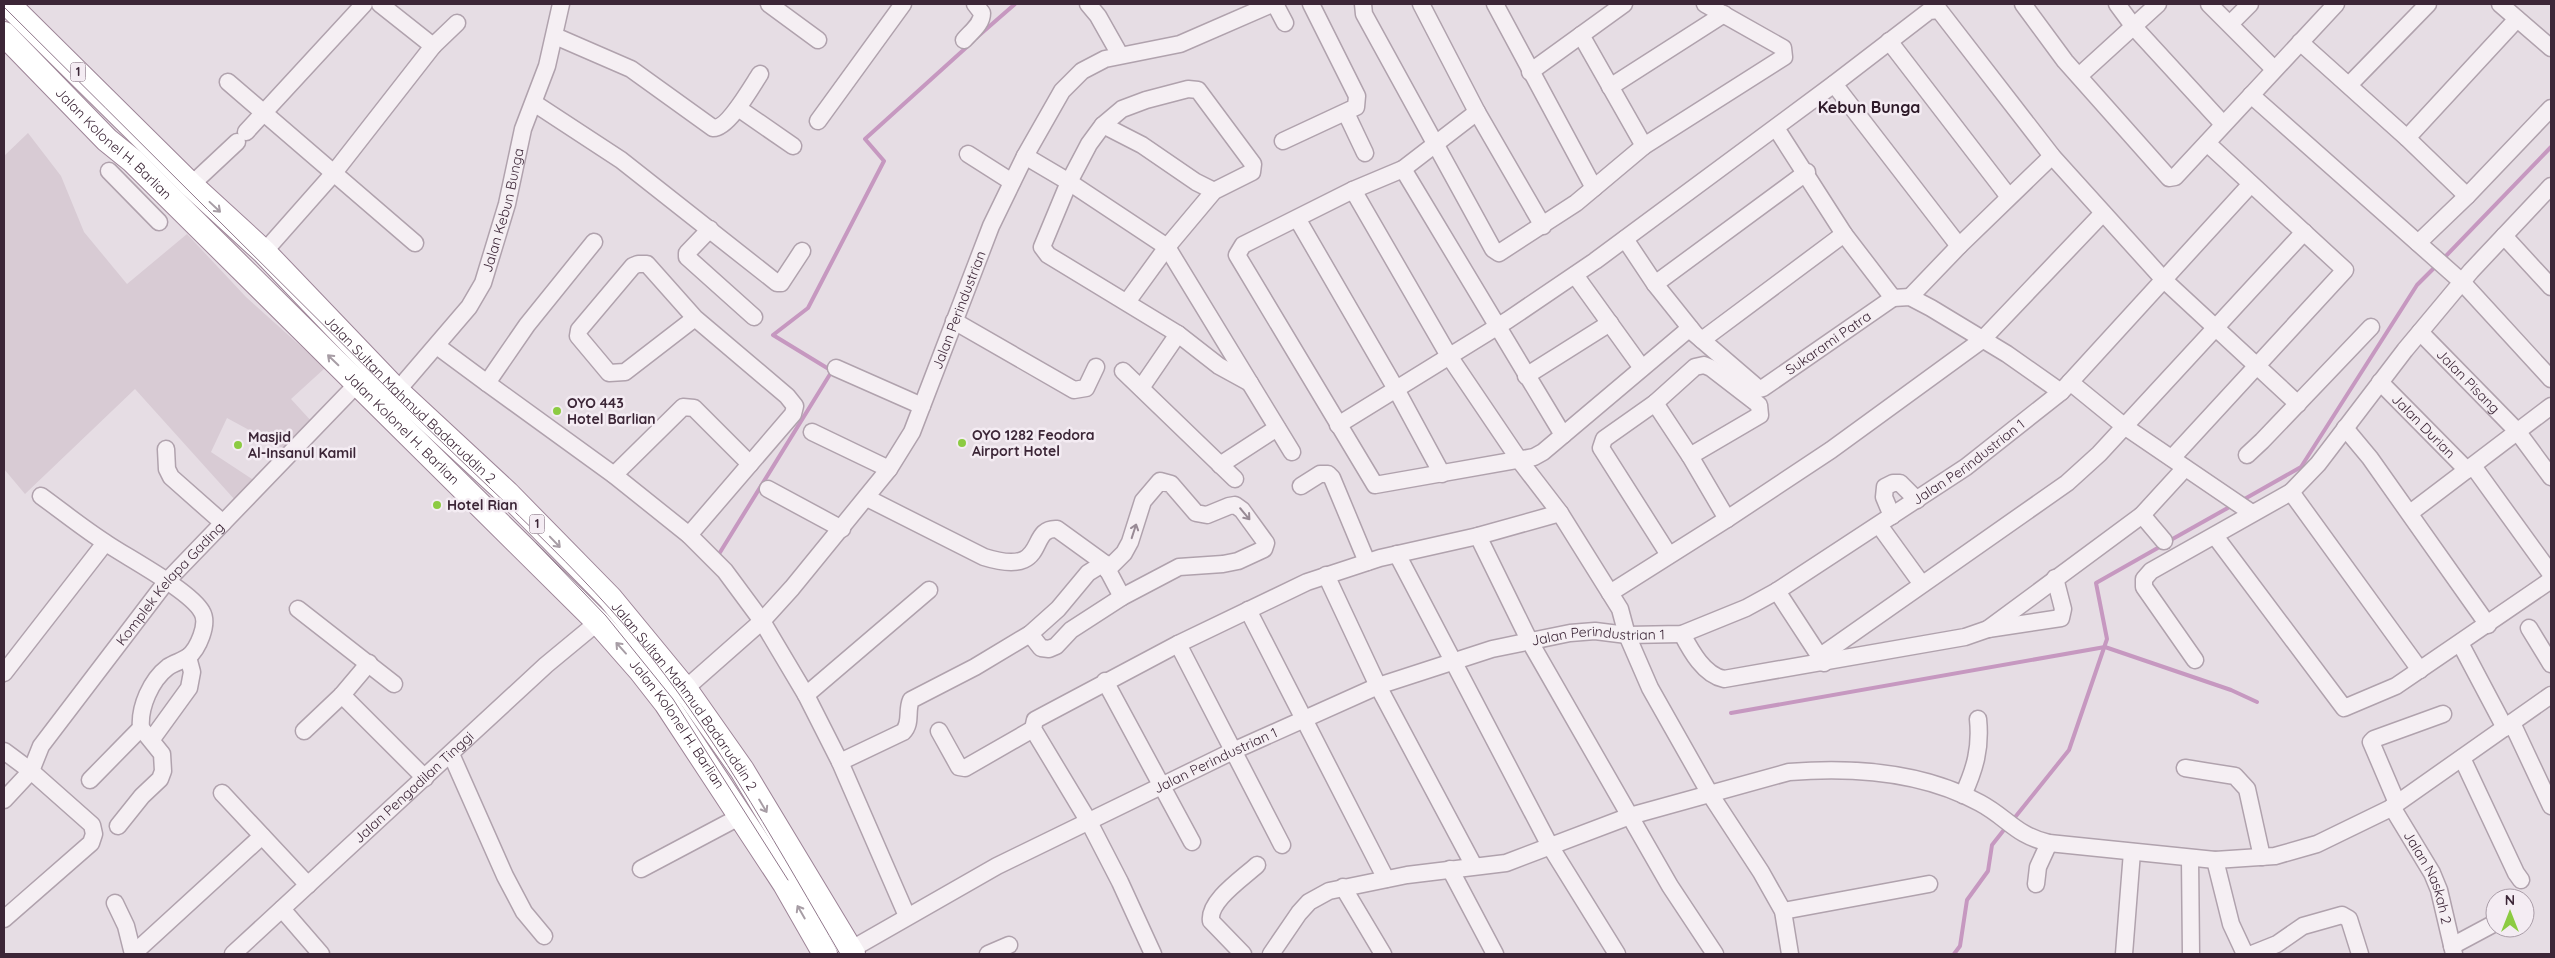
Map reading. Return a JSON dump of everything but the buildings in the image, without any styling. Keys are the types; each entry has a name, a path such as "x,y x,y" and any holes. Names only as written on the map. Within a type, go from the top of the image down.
{"highway":[{"name":"Jalan Sultan Mahmud Badaruddin 2","path":"8,4 142,155"},
{"name":"Jalan Kolonel H. Barlian","path":"26,4 135,112 148,128 142,155"},
{"name":"Jalan Sultan Mahmud Badaruddin 2","path":"4,21 142,155 192,185 264,252 397,391 507,492 610,598 685,689 742,770 851,952"},
{"name":"Jalan Kolonel H. Barlian","path":"4,34 107,140 142,155 358,383 598,622 642,671 666,703 785,884 825,954"}],"street":[{"path":"192,185 264,114 364,4"},
{"path":"380,4 433,46"},
{"name":"Jalan Kebun Bunga","path":"397,391 469,306 483,283 507,204 521,134 534,102 555,36 561,4"},
{"path":"769,4 818,40"},
{"path":"818,120 903,4"},
{"path":"964,40 981,22 982,13 975,4"},
{"path":"1088,4 1098,16 1120,55"},
{"path":"1284,141 1356,107 1357,96 1311,4"},
{"path":"1363,4 1364,14 1435,146 1497,252 1503,252 1543,226 1594,188 1644,146 1784,57 1783,48 1705,4"},
{"path":"1421,4 1477,112 1543,226"},
{"path":"1495,4 1594,188"},
{"path":"1530,72 1624,4"},
{"path":"2023,4 2079,76 2170,178 2175,177 2274,68 2336,4"},
{"path":"2117,4 2134,27 2223,124"},
{"path":"2079,76 2158,4"},
{"path":"2209,4 2274,68"},
{"path":"2230,24 2250,4"},
{"path":"2350,85 2428,4"},
{"path":"2500,4 2551,48"},
{"path":"1267,5 1285,24"},
{"name":"Jalan Perindustrian","path":"685,689 762,621 842,529 889,469 912,432 991,226 1025,156 1062,91 1082,71 1105,59 1180,44 1267,5"},
{"path":"1338,425 1496,327 1575,275 1776,128 1929,11 1939,10 2052,156 2164,280 2298,404"},
{"path":"1610,87 1724,14"},
{"path":"2407,138 2517,19"},
{"path":"264,252 333,174 433,46 457,23"},
{"path":"1581,35 1644,146"},
{"path":"555,36 631,69 713,128 721,126 738,108 760,74"},
{"path":"1889,41 2009,197"},
{"path":"2300,42 2350,85 2468,196"},
{"path":"228,82 415,244"},
{"path":"1834,84 1959,246"},
{"path":"1126,302 1167,247 1214,191 1252,172 1253,164 1198,90 1188,89 1146,100 1122,109 1103,125 1089,144 1069,182 1042,245 1043,250 1048,255 1178,334 1219,366 1250,383"},
{"path":"2251,95 2462,282 2551,379"},
{"path":"534,102 621,160 779,283 802,251"},
{"path":"738,108 794,146"},
{"path":"2418,244 2468,196 2551,108"},
{"path":"1477,112 1403,169 1354,190 1298,220 1243,245 1238,251 1237,259 1375,485 1520,461 1543,452 1690,328"},
{"path":"1346,113 1365,153"},
{"path":"1103,125 1142,145 1196,182 1214,191"},
{"path":"1776,128 1807,172 1844,234 1893,298 1910,297 2066,387 2249,510"},
{"path":"2172,458 2345,271 2345,268 2207,143"},
{"path":"968,154 1012,182"},
{"path":"127,188 142,155"},
{"path":"1025,156 1069,182 1167,247 1292,452"},
{"path":"1910,297 1959,246 2052,156"},
{"path":"1403,169 1562,435"},
{"path":"109,171 159,222"},
{"path":"1655,284 1807,172"},
{"name":"Jalan Perindustrian 1","path":"851,952 907,916 997,866 1233,751 1378,686 1453,660 1492,649 1578,632 1595,631 1627,635 1682,634 1746,608 1777,591 1966,466 2066,387 2251,184"},
{"path":"2195,660 2144,587 2144,579 2151,571 2215,536 2249,510 2291,492 2318,464 2380,382 2462,282 2550,189"},
{"path":"1354,190 1449,356 1520,461 1560,514 1620,608 1627,635 1650,688 1710,794 1761,872 1783,912 1790,954"},
{"path":"1610,593 1727,519 1901,401 1982,340 2103,212"},
{"path":"1298,220 1396,389 1442,474"},
{"path":"710,229 687,253 687,257 754,317"},
{"path":"1821,660 1921,583 2067,483 2124,426 2304,232"},
{"path":"1624,239 1655,284 1702,340 1844,234"},
{"path":"2504,236 2551,286"},
{"path":"487,382 527,325 594,242"},
{"path":"690,535 793,414 795,406 788,396 695,318 647,264 633,266 579,330 578,336 609,373 618,374 625,372 695,318"},
{"path":"1575,275 1642,368"},
{"name":"Sukarami Patra","path":"1702,340 1755,388 1763,388 1893,298"},
{"path":"954,321 1074,390 1086,388 1096,367"},
{"path":"1526,376 1610,323"},
{"path":"2246,455 2298,404 2371,327"},
{"name":"Jalan Pisang","path":"2420,332 2517,431 2551,477"},
{"path":"1140,388 1178,334"},
{"path":"437,346 614,475 690,535 725,571 762,621 806,694 840,762 907,916"},
{"path":"1669,555 1601,448 1604,439 1655,403 1695,367 1704,365 1711,368 1759,405 1760,415 1690,456"},
{"path":"836,368 922,406"},
{"path":"1123,371 1235,479"},
{"name":"Jalan Durian","path":"2380,382 2470,468 2551,574"},
{"name":"Komplek Kelapa Gading","path":"4,800 31,771 41,746 166,582 358,383"},
{"path":"1655,403 1690,456 1727,519"},
{"path":"614,475 683,407 687,406 694,408 750,464"},
{"path":"2410,513 2551,406"},
{"path":"1220,465 1278,428"},
{"path":"2345,428 2410,513 2488,625"},
{"path":"812,432 889,469"},
{"path":"166,449 167,469 172,477 223,523"},
{"path":"1988,629 2142,515 2185,468"},
{"path":"1301,486 1320,474 1328,474 1332,478 1367,562"},
{"path":"840,762 906,729 908,726 909,706 912,700 975,667 1030,634 1058,609 1088,573 1106,567 1124,553 1130,542 1143,500 1160,482 1171,484 1196,514 1207,515 1236,505 1242,510 1266,543 1264,549 1238,561 1179,567 1122,597 1071,630 1056,646 1049,650 1041,648 1030,634"},
{"path":"1916,500 1900,483 1889,484 1885,487 1883,493 1886,520 1921,583"},
{"path":"768,489 842,529"},
{"path":"2291,492 2420,670"},
{"path":"41,496 105,543 166,582 202,610 204,618 197,648 188,657 167,668 144,700 141,709 146,734 162,754 164,771 160,779 142,796 118,826"},
{"path":"867,498 984,557 1004,563 1021,562 1030,556 1044,532 1050,529 1057,529 1106,567 1122,597"},
{"path":"1153,954 1089,822 1033,729 1035,720 1178,644 1326,575 1397,554 1478,536 1560,514"},
{"path":"2142,515 2164,541"},
{"path":"1478,536 1530,642 1670,886 1715,954"},
{"path":"2215,536 2341,706 2348,708 2396,686 2488,625 2551,580"},
{"path":"4,673 105,543"},
{"path":"1397,554 1550,846 1617,954"},
{"path":"1326,575 1378,686 1474,866"},
{"path":"1682,634 1690,649 1713,676 1724,679 1821,660 1965,637 1988,629 2060,618 2063,609 2055,578"},
{"path":"806,694 929,590"},
{"path":"1777,591 1821,660"},
{"path":"298,609 394,684"},
{"path":"1248,610 1386,879"},
{"name":"Jalan Pengadilan Tinggi","path":"233,954 546,665 598,622"},
{"path":"2530,628 2551,664"},
{"path":"2460,643 2508,725 2551,806"},
{"path":"1178,644 1282,845"},
{"path":"90,780 146,734 189,688 192,672 188,657"},
{"path":"304,731 342,694 369,663"},
{"path":"1106,681 1192,842"},
{"path":"342,694 425,778"},
{"path":"1271,954 1286,929 1309,902 1343,887 1450,869 1506,862 1630,816 1774,775 1816,770 1902,776 1927,782 1981,803 2027,837 2049,843 2215,860 2262,857 2316,844 2395,805 2551,695"},
{"name":"Jalan Naskah 2","path":"2443,714 2374,739 2371,742 2395,805 2432,873 2453,950"},
{"path":"1963,795 1974,771 1979,751 1978,719"},
{"path":"939,731 959,767 966,768 1033,729"},
{"path":"4,751 31,771 92,825 94,834 91,843 4,919"},
{"path":"450,754 505,876 524,912 544,936"},
{"path":"2462,758 2516,873 2522,880"},
{"path":"2185,768 2228,775 2241,781 2247,789 2262,857"},
{"path":"222,793 308,885"},
{"path":"641,869 741,816"},
{"path":"115,904 126,926 133,954 262,836"},
{"path":"2036,884 2038,867 2049,843"},
{"path":"2124,954 2124,925 2132,852"},
{"path":"2190,858 2191,954"},
{"path":"2215,860 2231,924 2244,954"},
{"path":"1243,954 1211,921 1210,914 1216,903 1258,865"},
{"path":"1450,869 1495,954"},
{"path":"1783,912 1929,884"},
{"path":"1343,887 1383,954"},
{"path":"282,909 321,954"},
{"path":"2252,954 2277,944 2303,926 2342,914 2350,919 2360,954"},
{"path":"2453,950 2485,929"},
{"path":"988,954 1009,946"}],"shaded area":[{"path":"28,133 61,176 84,232 127,284 187,234 246,297 325,368 291,399 313,423 284,449 227,418 211,452 255,481 235,500 135,389 25,494 4,469 4,156"}],"waterway":[{"path":"976,38 1015,4"},
{"path":"719,554 832,371 773,335 808,308 884,161 865,139 969,45"},
{"path":"2442,260 2551,147"},
{"path":"2241,501 2301,467 2417,285 2437,265"},
{"path":"2169,541 2233,505"},
{"path":"2012,821 2069,750 2107,639 2096,583 2163,545"},
{"path":"1731,713 2105,647 2231,690 2257,702"},
{"path":"1954,954 1960,946 1967,900 1988,871 1992,845 2007,826"}],"tram line":[{"path":"4,7 411,412 535,531 624,625 652,658 728,765 840,954"},
{"path":"536,543 606,616 673,699 788,880"}],"place":[{"name":"OYO 443 Hotel Barlian","path":"557,411"},
{"name":"OYO 1282 Feodora Airport Hotel","path":"962,443"},
{"name":"Masjid Al-Insanul Kamil","path":"238,445"},
{"name":"Hotel Rian","path":"437,505"}],"district":[{"name":"Kebun Bunga","path":"1869,107"}]}
